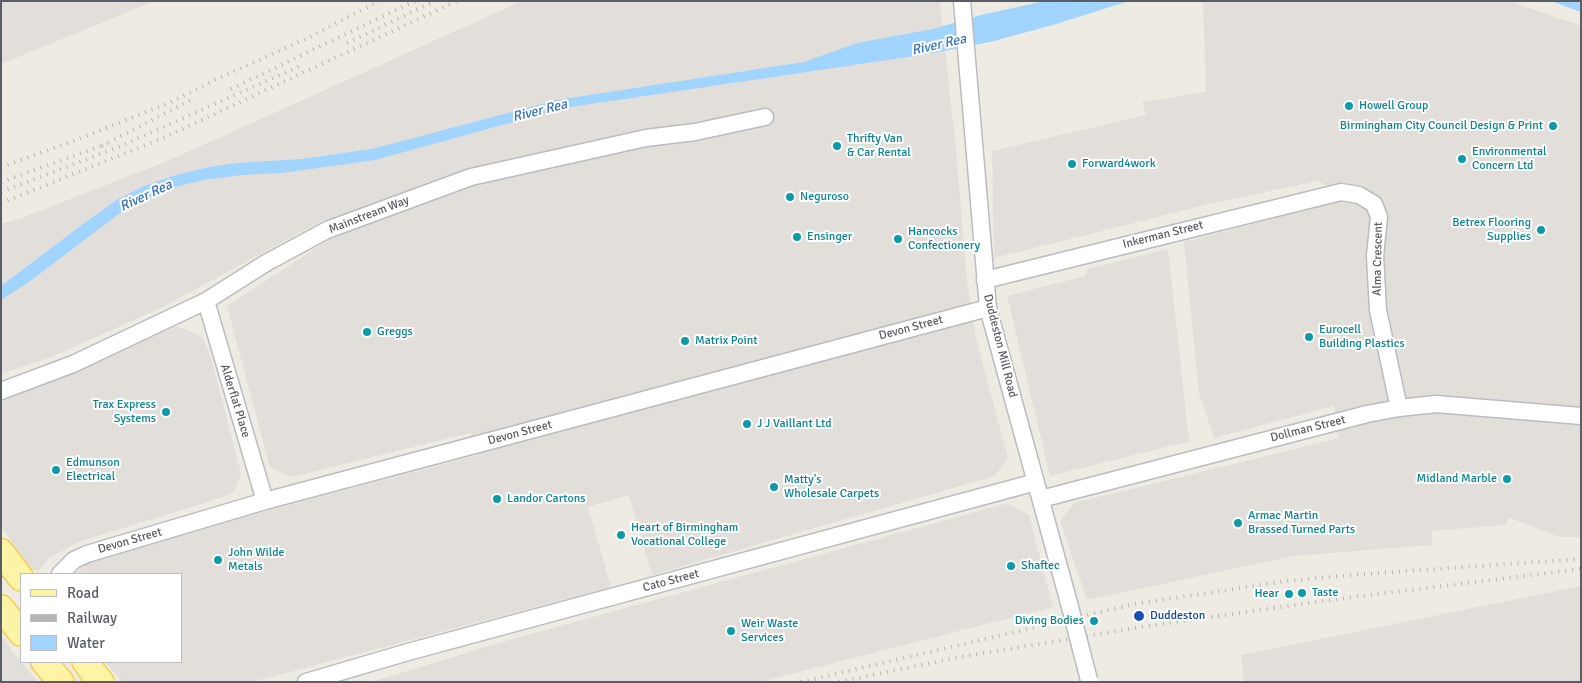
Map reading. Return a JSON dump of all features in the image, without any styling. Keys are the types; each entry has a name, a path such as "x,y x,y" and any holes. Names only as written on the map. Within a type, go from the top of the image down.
{"main road":[{"path":"1,552 20,577"},
{"path":"1,608 20,632"},
{"path":"45,663 60,682"},
{"path":"86,663 101,682"}],"street":[{"name":"Duddeston Mill Road","path":"962,8 988,308 1090,681"},
{"name":"Mainstream Way","path":"1,391 73,364 206,301 266,263 327,230 471,177 646,138 695,132 765,117"},
{"name":"Inkerman Street","path":"985,280 1341,192"},
{"name":"Alma Crescent","path":"1341,192 1359,195 1374,204 1379,217 1375,256 1378,310 1399,408"},
{"name":"Alderflat Place","path":"206,301 265,501"},
{"name":"Devon Street","path":"61,573 74,560 87,554 265,501 988,308"},
{"name":"Dollman Street","path":"1041,499 1358,416 1399,408 1436,404 1581,416"},
{"name":"Cato Street","path":"306,682 408,652 1036,482"}],"shaded area":[{"path":"1,1 155,1 1,64"},
{"path":"522,1 940,1 956,150 967,280 976,338 1008,458 995,476 652,575 629,495 588,507 611,587 252,682 123,682 106,663 182,663 182,573 77,573 90,560 478,455 470,433 292,477 270,468 227,306 333,237 325,219 165,306 52,357 1,374 1,224 22,218 172,159"},
{"path":"1203,1 1509,1 1581,26 1581,537 1559,537 1510,518 1504,525 1432,531 1432,545 1294,556 1087,600 1060,521 1074,503 1339,438 1334,406 1214,438 1199,394 1184,242 1341,201 1331,188 1318,181 1209,204 994,258 992,151 1146,115 1142,102 1206,92"},
{"path":"1168,249 1190,441 1050,476 1007,296 1085,276 1088,269"},
{"path":"177,326 202,336 211,358 241,473 235,490 227,496 78,542 48,559 39,571 30,569 1,526 1,402"},
{"path":"1008,503 1029,515 1053,607 760,682 371,682 509,640"},
{"path":"1581,586 1581,682 1244,682 1241,655"},
{"path":"1,636 20,663 38,682 1,682"}],"water":[{"name":"River Rea","path":"1045,1 1129,1 1053,25 990,42 928,54 564,108 375,160 282,173 242,175 203,180 172,188 140,201 120,213 29,282 1,300 1,286 115,201 144,186 176,175 209,167 238,163 301,159 372,149 557,100 804,62 857,43 933,29 981,15"},
{"path":"1551,1 1579,1 1581,12"}],"railway":[{"path":"1,167 169,103 221,77 310,37 379,1"},
{"path":"231,89 415,1"},
{"path":"347,43 435,1"},
{"path":"1,203 161,139 457,1"},
{"path":"1,192 116,148 302,65"},
{"path":"102,146 191,100"},
{"path":"1,182 107,144"},
{"path":"801,682 1135,604 1286,581 1581,559"},
{"path":"839,682 955,658 1141,627 1337,599 1581,569"}],"place":[{"name":"Howell Group","path":"1349,106"},
{"name":"Birmingham City Council Design & Print","path":"1553,126"},
{"name":"Thrifty Van & Car Rental","path":"837,146"},
{"name":"Environmental Concern Ltd","path":"1462,159"},
{"name":"Forward4work","path":"1072,164"},
{"name":"Neguroso","path":"790,197"},
{"name":"Betrex Flooring Supplies","path":"1541,230"},
{"name":"Ensinger","path":"797,237"},
{"name":"Hancocks Confectionery","path":"898,239"},
{"name":"Greggs","path":"367,332"},
{"name":"Eurocell Building Plastics","path":"1309,337"},
{"name":"Matrix Point","path":"685,341"},
{"name":"Trax Express Systems","path":"166,412"},
{"name":"J J Vaillant Ltd","path":"747,424"},
{"name":"Edmunson Electrical","path":"56,470"},
{"name":"Midland Marble","path":"1507,479"},
{"name":"Matty's Wholesale Carpets","path":"774,487"},
{"name":"Landor Cartons","path":"497,499"},
{"name":"Armac Martin Brassed Turned Parts","path":"1238,523"},
{"name":"Heart of Birmingham Vocational College","path":"621,535"},
{"name":"John Wilde Metals","path":"218,560"},
{"name":"Shaftec","path":"1011,566"},
{"name":"Taste","path":"1302,593"},
{"name":"Hear","path":"1289,594"},
{"name":"Duddeston","path":"1139,616"},
{"name":"Diving Bodies","path":"1094,621"},
{"name":"Weir Waste Services","path":"731,631"}]}
